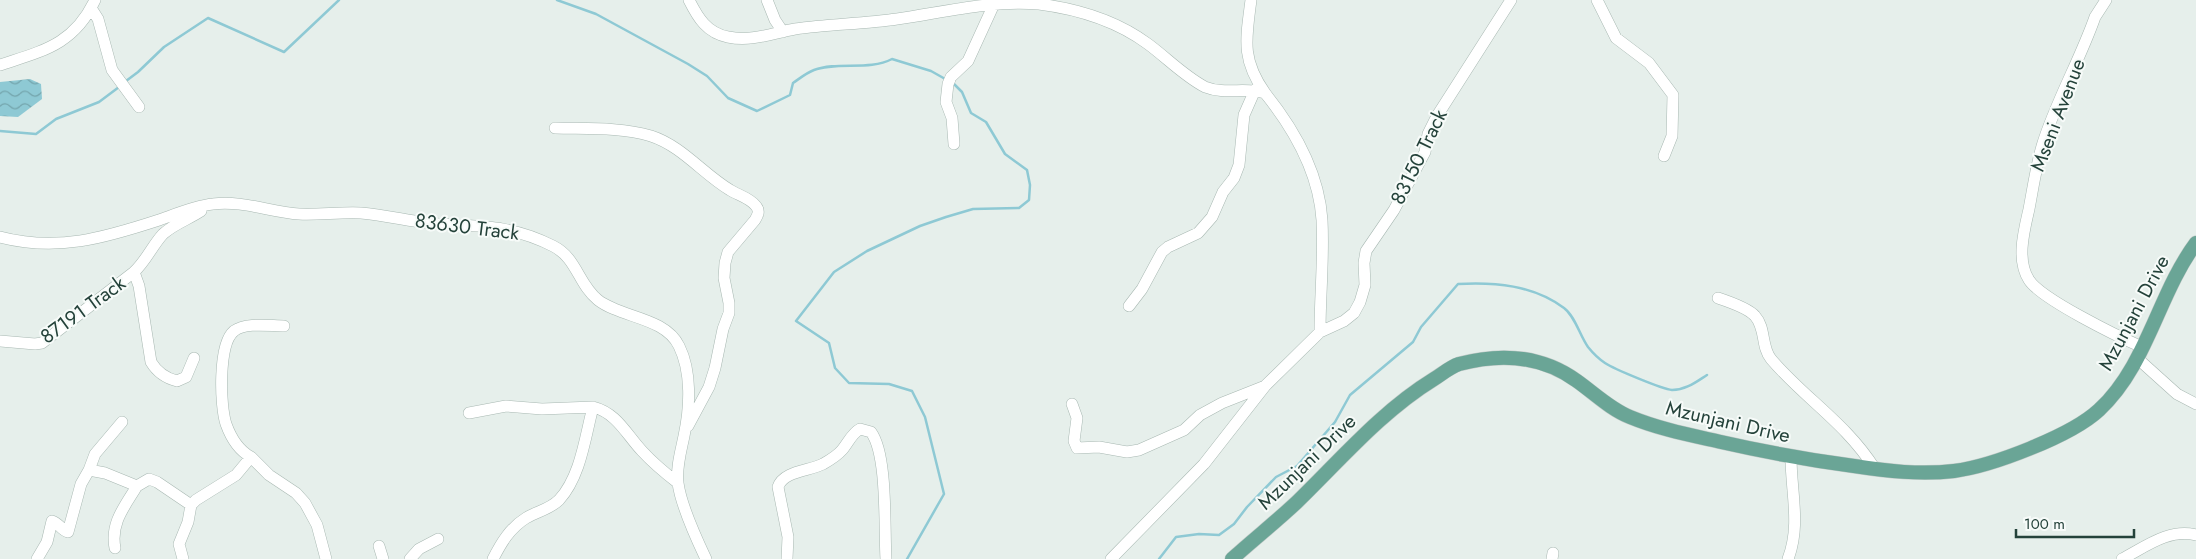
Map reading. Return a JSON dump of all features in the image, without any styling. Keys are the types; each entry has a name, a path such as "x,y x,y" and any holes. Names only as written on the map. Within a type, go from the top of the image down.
{"main road":[{"name":"Mzunjani Drive","path":"1232,559 1296,503 1377,422 1416,390 1455,366 1486,358 1519,357 1558,369 1610,406 1628,416 1663,429 1791,457 1875,469 1923,473 1956,471 2048,441 2068,431 2100,410 2126,376 2140,353 2167,293 2196,243"}],"street":[{"path":"689,0 704,25 717,34 742,38 764,38 783,32 900,19 968,3 1038,4 1062,8 1106,20 1131,32 1205,87 1226,91 1260,91"},
{"path":"767,0 775,20 783,32"},
{"path":"1111,559 1204,464 1265,386 1320,332 1322,219 1318,194 1301,147 1289,123 1260,91 1249,66 1246,28 1251,0"},
{"name":"83150 Track","path":"1320,332 1344,322 1360,302 1365,285 1364,263 1370,242 1394,210 1421,161 1425,152 1428,134 1438,116 1511,0"},
{"path":"1597,0 1616,38 1649,62 1673,95 1672,136 1664,156"},
{"name":"Mseni Avenue","path":"2106,0 2095,17 2042,145 2026,224 2023,264 2029,280 2041,292 2115,335 2140,353 2177,394 2196,404"},
{"path":"954,144 952,118 946,102 950,80 968,61 995,2"},
{"path":"0,65 57,45 70,34 93,4"},
{"path":"93,4 112,70 139,107"},
{"path":"1129,306 1142,289 1162,252 1168,247 1198,233 1212,217 1223,192 1234,178 1239,164 1244,116 1260,91"},
{"path":"555,128 610,129 651,136 678,150 729,190 753,203 758,208 755,220 728,252 724,278 729,313 723,329 710,386 685,432"},
{"name":"83630 Track","path":"0,237 37,245 86,241 213,204 224,203 297,214 360,213 427,222 504,228 529,235 555,247 568,256 596,299 617,311 656,326 668,333 678,343 687,371 688,391 678,483 695,536 706,559"},
{"name":"87191 Track","path":"0,341 42,343 134,272 165,233 213,204"},
{"path":"134,272 139,286 151,362 154,368 164,376 176,381 186,377 194,358"},
{"path":"1718,298 1755,316 1762,330 1769,357 1841,426 1863,450 1875,469"},
{"path":"284,326 253,326 237,329 230,336 225,349 222,367 224,418 235,444 269,475 301,497 317,525 326,559"},
{"path":"1072,404 1077,418 1074,441 1078,448 1099,447 1128,452 1160,442 1184,430 1200,415 1222,403 1265,386"},
{"path":"469,413 506,406 542,409 592,407 602,410 618,422 646,456 678,483"},
{"path":"492,559 504,538 515,526 527,517 549,509 568,488 580,460 592,407"},
{"path":"37,559 47,542 52,521 68,532 81,484 95,454 122,422"},
{"path":"787,559 788,537 778,487 780,482 786,476 807,471 830,460 842,451 860,428 871,432 878,448 883,490 886,559"},
{"path":"183,559 179,544 188,522 191,505 236,476 251,457"},
{"path":"1788,559 1796,526 1791,480 1791,457"},
{"path":"89,470 105,473 129,485 137,486"},
{"path":"115,548 112,536 116,524 137,486 149,479 157,482 191,505"},
{"path":"2122,559 2150,543 2168,536 2182,533 2196,535"},
{"path":"410,559 419,549 438,539"},
{"path":"379,546 383,559"}],"water":[{"path":"30,79 41,84 42,99 18,117 0,116 0,82"}],"waterway":[{"path":"126,81 164,47 208,18 284,52 339,0"},
{"path":"557,0 596,14 688,64 707,76 728,98 757,111 790,95 793,83 805,74 823,67 873,65 892,59 931,71 947,80"},
{"path":"907,559 944,494 925,417 912,391 889,384 849,383 835,368 829,343 796,321 834,272 867,251 920,226 946,217 973,209 1019,208 1029,200 1030,185 1027,170 1005,154 986,122 971,113 962,92 952,82"},
{"path":"0,131 36,134 56,119 99,102 119,87"},
{"path":"1159,559 1176,537 1199,534 1219,535 1234,524 1247,507 1276,477 1297,466 1335,422 1350,395 1413,342 1421,327 1458,284 1486,284 1513,287 1540,294 1552,300 1568,312 1588,347 1600,360 1618,370 1659,386 1672,390 1682,389 1707,375"}]}
